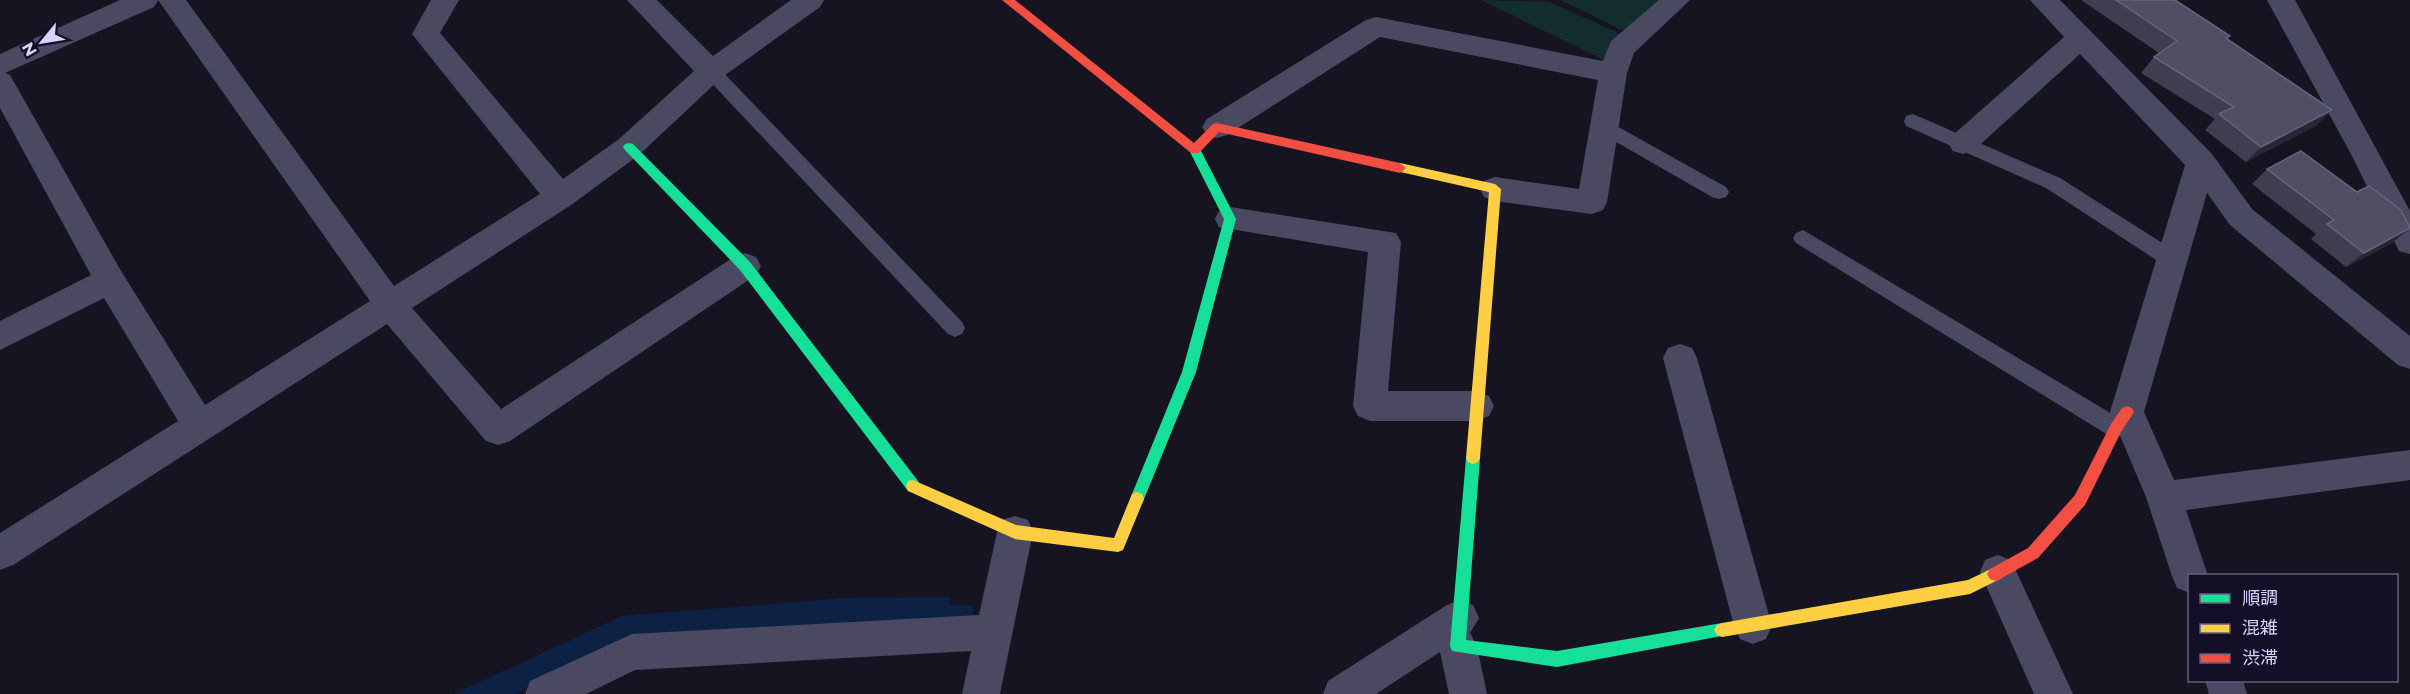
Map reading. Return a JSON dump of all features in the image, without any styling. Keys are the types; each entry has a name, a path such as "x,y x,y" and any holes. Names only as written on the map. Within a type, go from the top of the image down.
{"street":[{"path":"0,65 144,0"},
{"path":"172,0 390,305 498,430 746,266"},
{"path":"445,0 426,34 560,196"},
{"path":"641,0 711,71"},
{"path":"0,553 560,196 629,147 711,71 810,0"},
{"path":"629,147 746,266 911,485 1015,532 1118,545 1189,372 1230,219 1195,150 1008,0"},
{"path":"1216,127 1495,189 1592,201 1613,73 1621,48 1676,0"},
{"path":"2044,0 2202,162 2241,217 2410,355"},
{"path":"2281,0 2367,156 2410,242"},
{"path":"1195,150 1216,127 1376,27 1613,73"},
{"path":"1963,143 2080,38"},
{"path":"0,82 110,280 199,425"},
{"path":"1342,694 1459,632 1557,659 1970,587 2033,554 2080,500 2121,420 2202,162"},
{"path":"1468,694 1459,632 1495,189"},
{"path":"1230,219 1385,242 1370,406 1477,406"},
{"path":"0,336 110,280"},
{"path":"1680,358 1753,626"},
{"path":"2121,420 2164,497 2189,574"},
{"path":"2164,497 2410,465"},
{"path":"981,694 992,632 1015,532"},
{"path":"1998,572 2054,694"},
{"path":"544,694 632,652 992,632"}],"lane":[{"path":"711,71 955,328"},
{"path":"1913,121 2053,183 2171,260"},
{"path":"1604,126 1719,192"},
{"path":"1803,238 2121,420"}],"green space":[{"path":"1481,0 1550,2 1625,36 1610,43 1610,63"},
{"path":"1560,0 1676,0 1636,37"}],"water":[{"path":"951,597 945,626 627,641 514,694 454,694 622,616 847,598"}],"building":[{"path":"2116,0 2175,0 2230,36 2226,38 2332,110 2261,147 2219,114 2234,107 2154,57 2177,41"},
{"path":"2301,151 2357,192 2369,186 2401,210 2410,228 2364,253 2327,224 2334,220 2267,169"}],"waterway":[{"path":"934,612 968,611"}],"traffic: fast":[{"path":"629,147 745,266 913,486"},
{"path":"1137,499 1189,372 1230,219 1195,150"},
{"path":"1473,458 1458,646 1557,659 1722,630"}],"traffic: slow":[{"path":"1400,168 1495,189 1473,458"},
{"path":"913,486 1015,532 1118,545 1137,499"},
{"path":"1722,630 1970,587 1995,574"}],"traffic: jam":[{"path":"1008,0 1195,150"},
{"path":"1195,150 1217,127 1400,168"},
{"path":"1995,574 2033,553 2080,500 2116,428 2127,412"}]}
